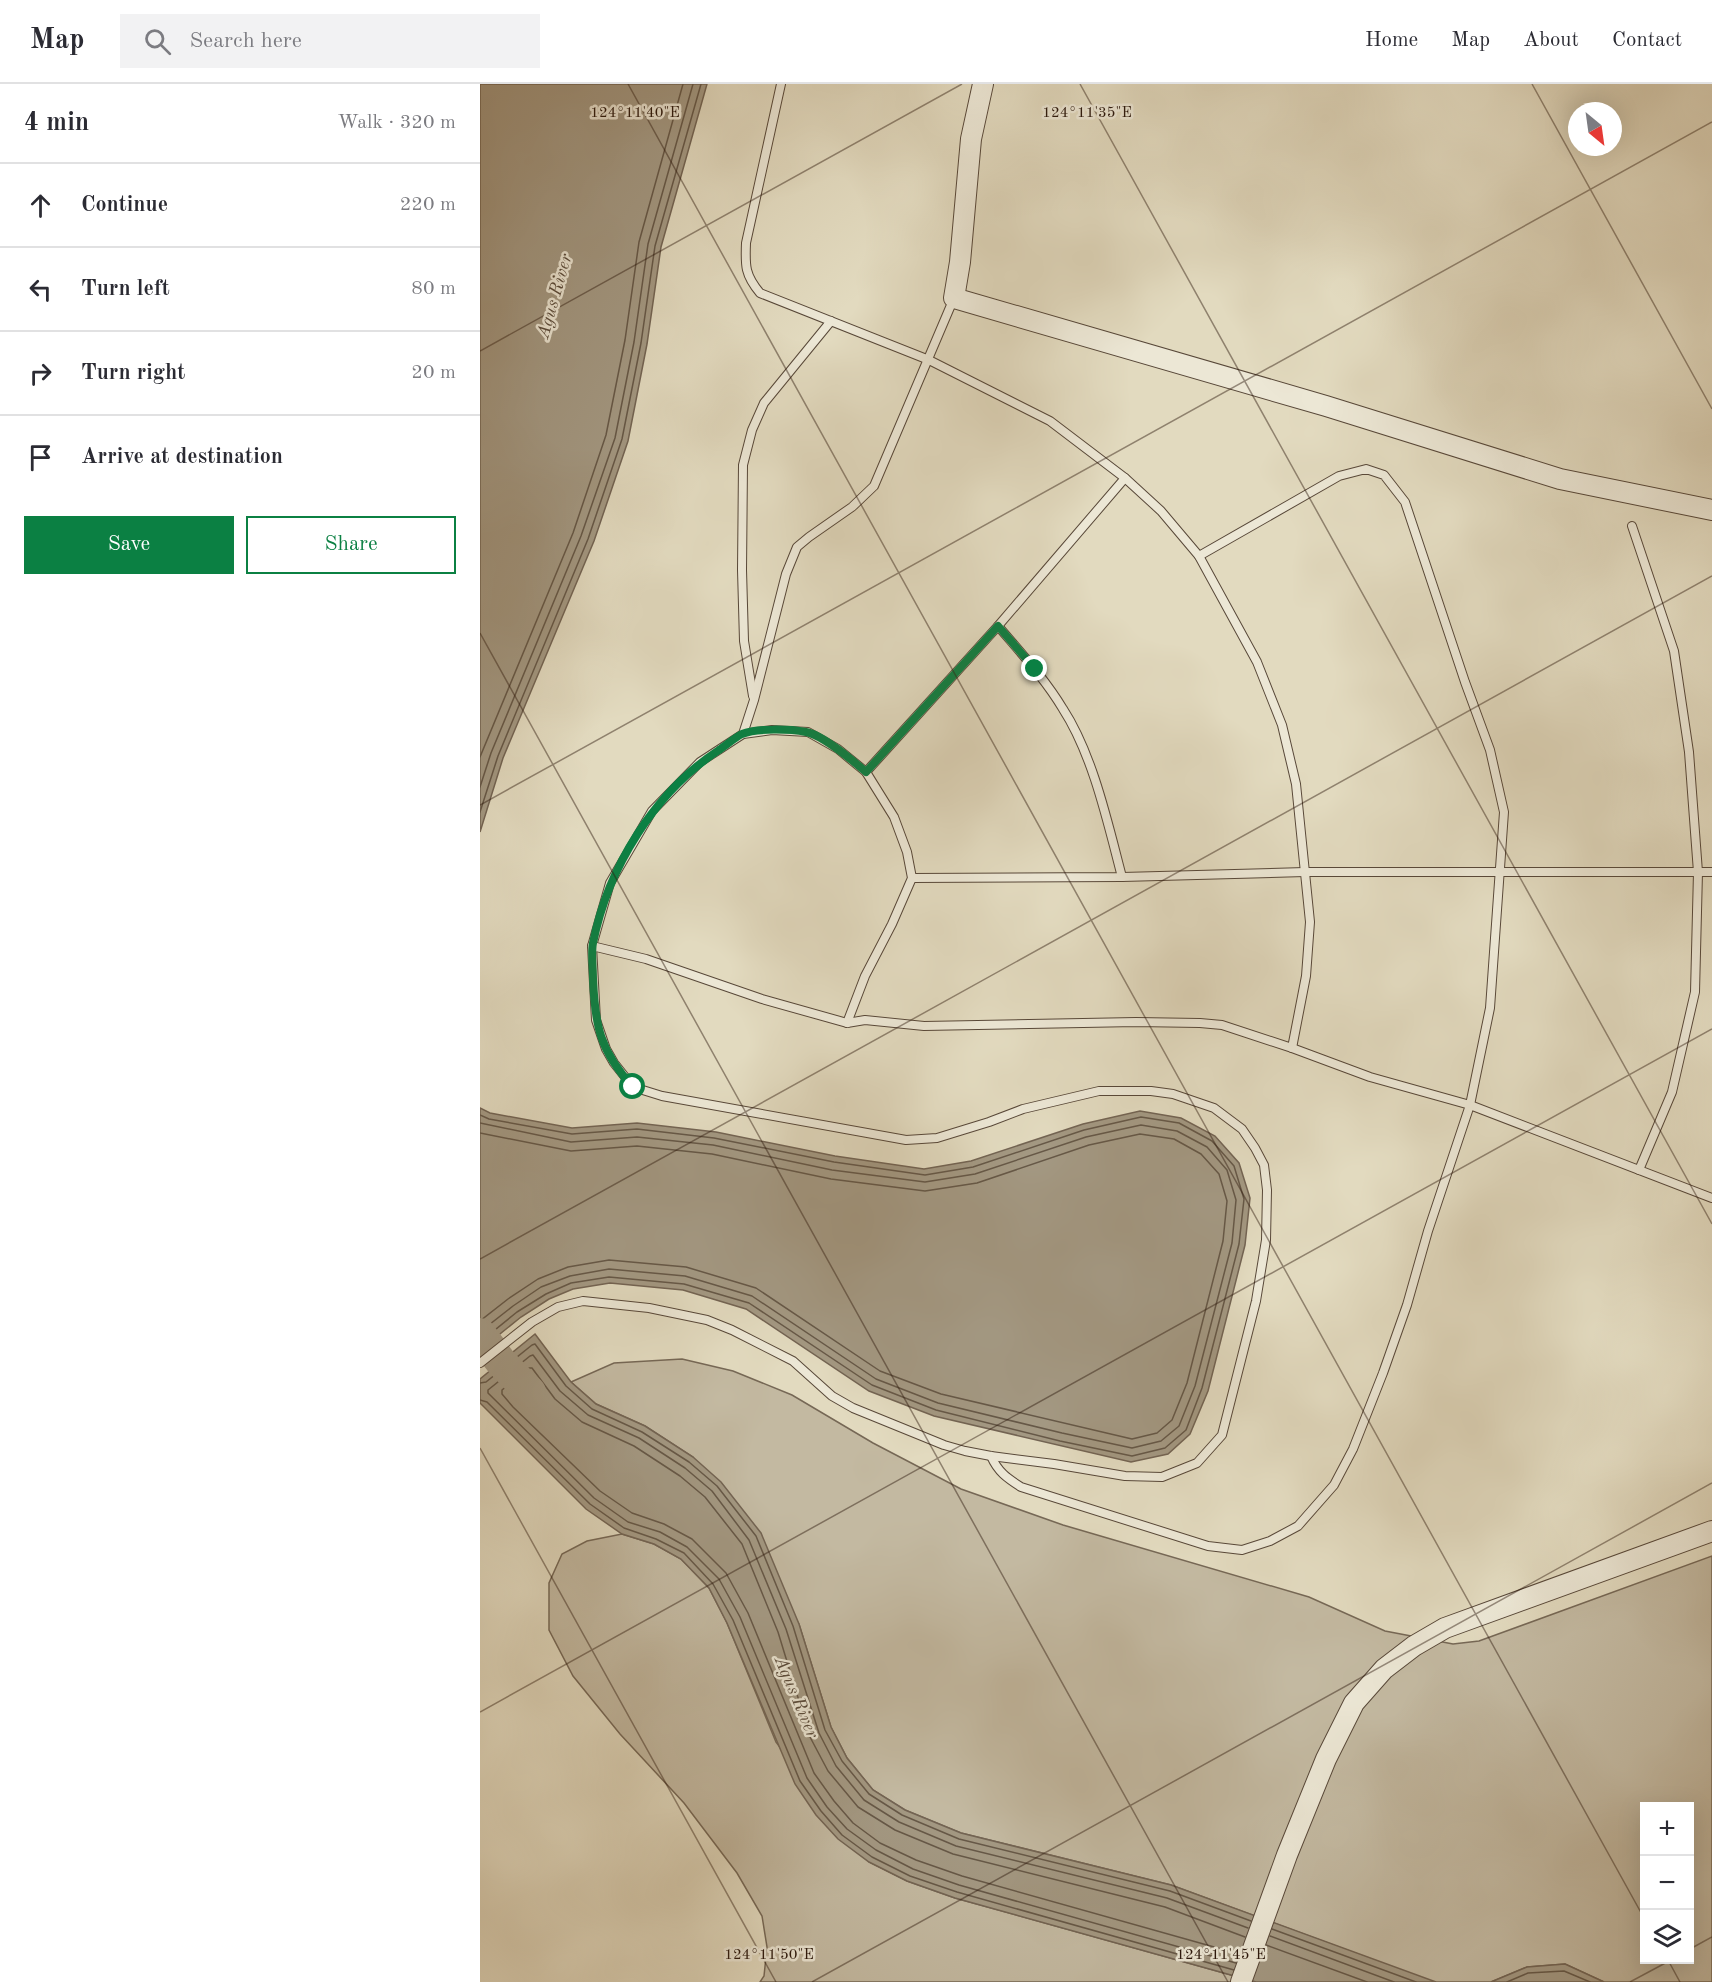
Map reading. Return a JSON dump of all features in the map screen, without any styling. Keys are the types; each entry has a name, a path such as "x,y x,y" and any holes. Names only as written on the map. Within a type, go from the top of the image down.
{"street":[{"path":"983,84 971,139 960,262 954,298 1326,406 1560,479 1712,510"},
{"path":"1241,1982 1287,1855 1326,1759 1354,1703 1384,1669 1414,1646 1445,1628 1712,1531"}],"lane":[{"path":"781,84 746,243 745,267 751,282 760,293 928,360 1050,421 1125,478 1161,511 1199,556 1257,662 1282,725 1296,784 1310,922 1306,976 1292,1048"},
{"path":"743,734 786,574 797,547 852,507 874,486 954,298"},
{"path":"754,700 744,641 743,465 752,430 764,403 831,321"},
{"path":"992,1456 997,1469 1021,1486 1208,1546 1242,1550 1270,1541 1298,1526 1334,1485 1353,1449 1407,1305 1428,1231 1470,1105 1490,1008 1504,812 1490,750 1465,682 1406,502 1384,475 1366,469 1339,476 1199,556"},
{"path":"866,772 998,626 1125,478"},
{"path":"1632,526 1674,651 1689,752 1698,872 1695,992 1672,1092 1639,1170"},
{"path":"998,626 1035,669 1064,710 1100,794 1122,877"},
{"path":"480,1363 532,1322 558,1307 583,1302 674,1312 707,1320 752,1339 793,1361 832,1396 853,1408 944,1445 992,1456 1125,1476 1162,1477 1197,1462 1222,1435 1256,1301 1266,1240 1267,1190 1264,1166 1256,1148 1242,1128 1214,1108 1173,1094 1151,1091 1099,1091 1023,1109 937,1138 906,1140 644,1092 633,1087 625,1078 606,1049 596,1020 592,946 610,883 652,811 700,762 743,734 772,730 808,732 838,749 866,772 894,817 907,852 912,878 892,924 865,976 848,1023"},
{"path":"912,878 1122,877 1305,872 1712,872"},
{"path":"592,946 646,959 753,996 848,1023 865,1020 924,1026 1136,1022 1222,1025 1370,1077 1470,1105 1712,1198"}],"shaded area":[{"path":"682,1359 733,1371 792,1395 873,1443 961,1489 1063,1525 1309,1597 1385,1631 1453,1644 1479,1641 1712,1556 1712,1982 1604,1982 1565,1964 1527,1967 1491,1982 1433,1982 1171,1885 961,1833 905,1810 873,1790 847,1758 831,1727 799,1624 693,1457 645,1426 596,1404 571,1382 614,1363"},
{"path":"622,1534 654,1544 681,1559 709,1588 727,1623 776,1742 869,1862 907,1881 955,1898 1256,1982 760,1982 764,1976 767,1947 762,1916 737,1873 684,1803 620,1734 573,1676 549,1630 549,1583 562,1554 587,1541"}],"water":[{"path":"480,84 707,84 661,247 647,344 628,441 594,541 503,758 480,832"},
{"path":"480,1108 490,1113 572,1128 637,1123 716,1132 835,1156 924,1169 971,1161 1083,1124 1140,1111 1181,1118 1215,1136 1239,1163 1250,1198 1245,1245 1208,1391 1190,1434 1168,1454 1131,1462 934,1416 869,1391 746,1309 683,1290 610,1283 573,1289 549,1299 521,1317 480,1350"},
{"path":"535,1334 571,1382 596,1404 645,1426 693,1457 721,1482 761,1533 799,1624 831,1727 847,1758 873,1790 905,1810 961,1833 1171,1885 1436,1982 1256,1982 955,1898 907,1881 869,1862 838,1839 816,1815 795,1784 727,1623 709,1588 681,1559 654,1544 622,1534 586,1509 480,1403 480,1379"},
{"path":"1565,1964 1604,1982 1491,1982 1527,1967"}],"waterway":[{"name":"Agus River","path":"480,1334 501,1362 530,1392"}],"route":[{"path":"633,1087 614,1063 599,1033 596,1020 592,946 610,883 652,811 700,762 743,734 772,730 808,732 838,749 866,772 998,626 1035,669"}]}
